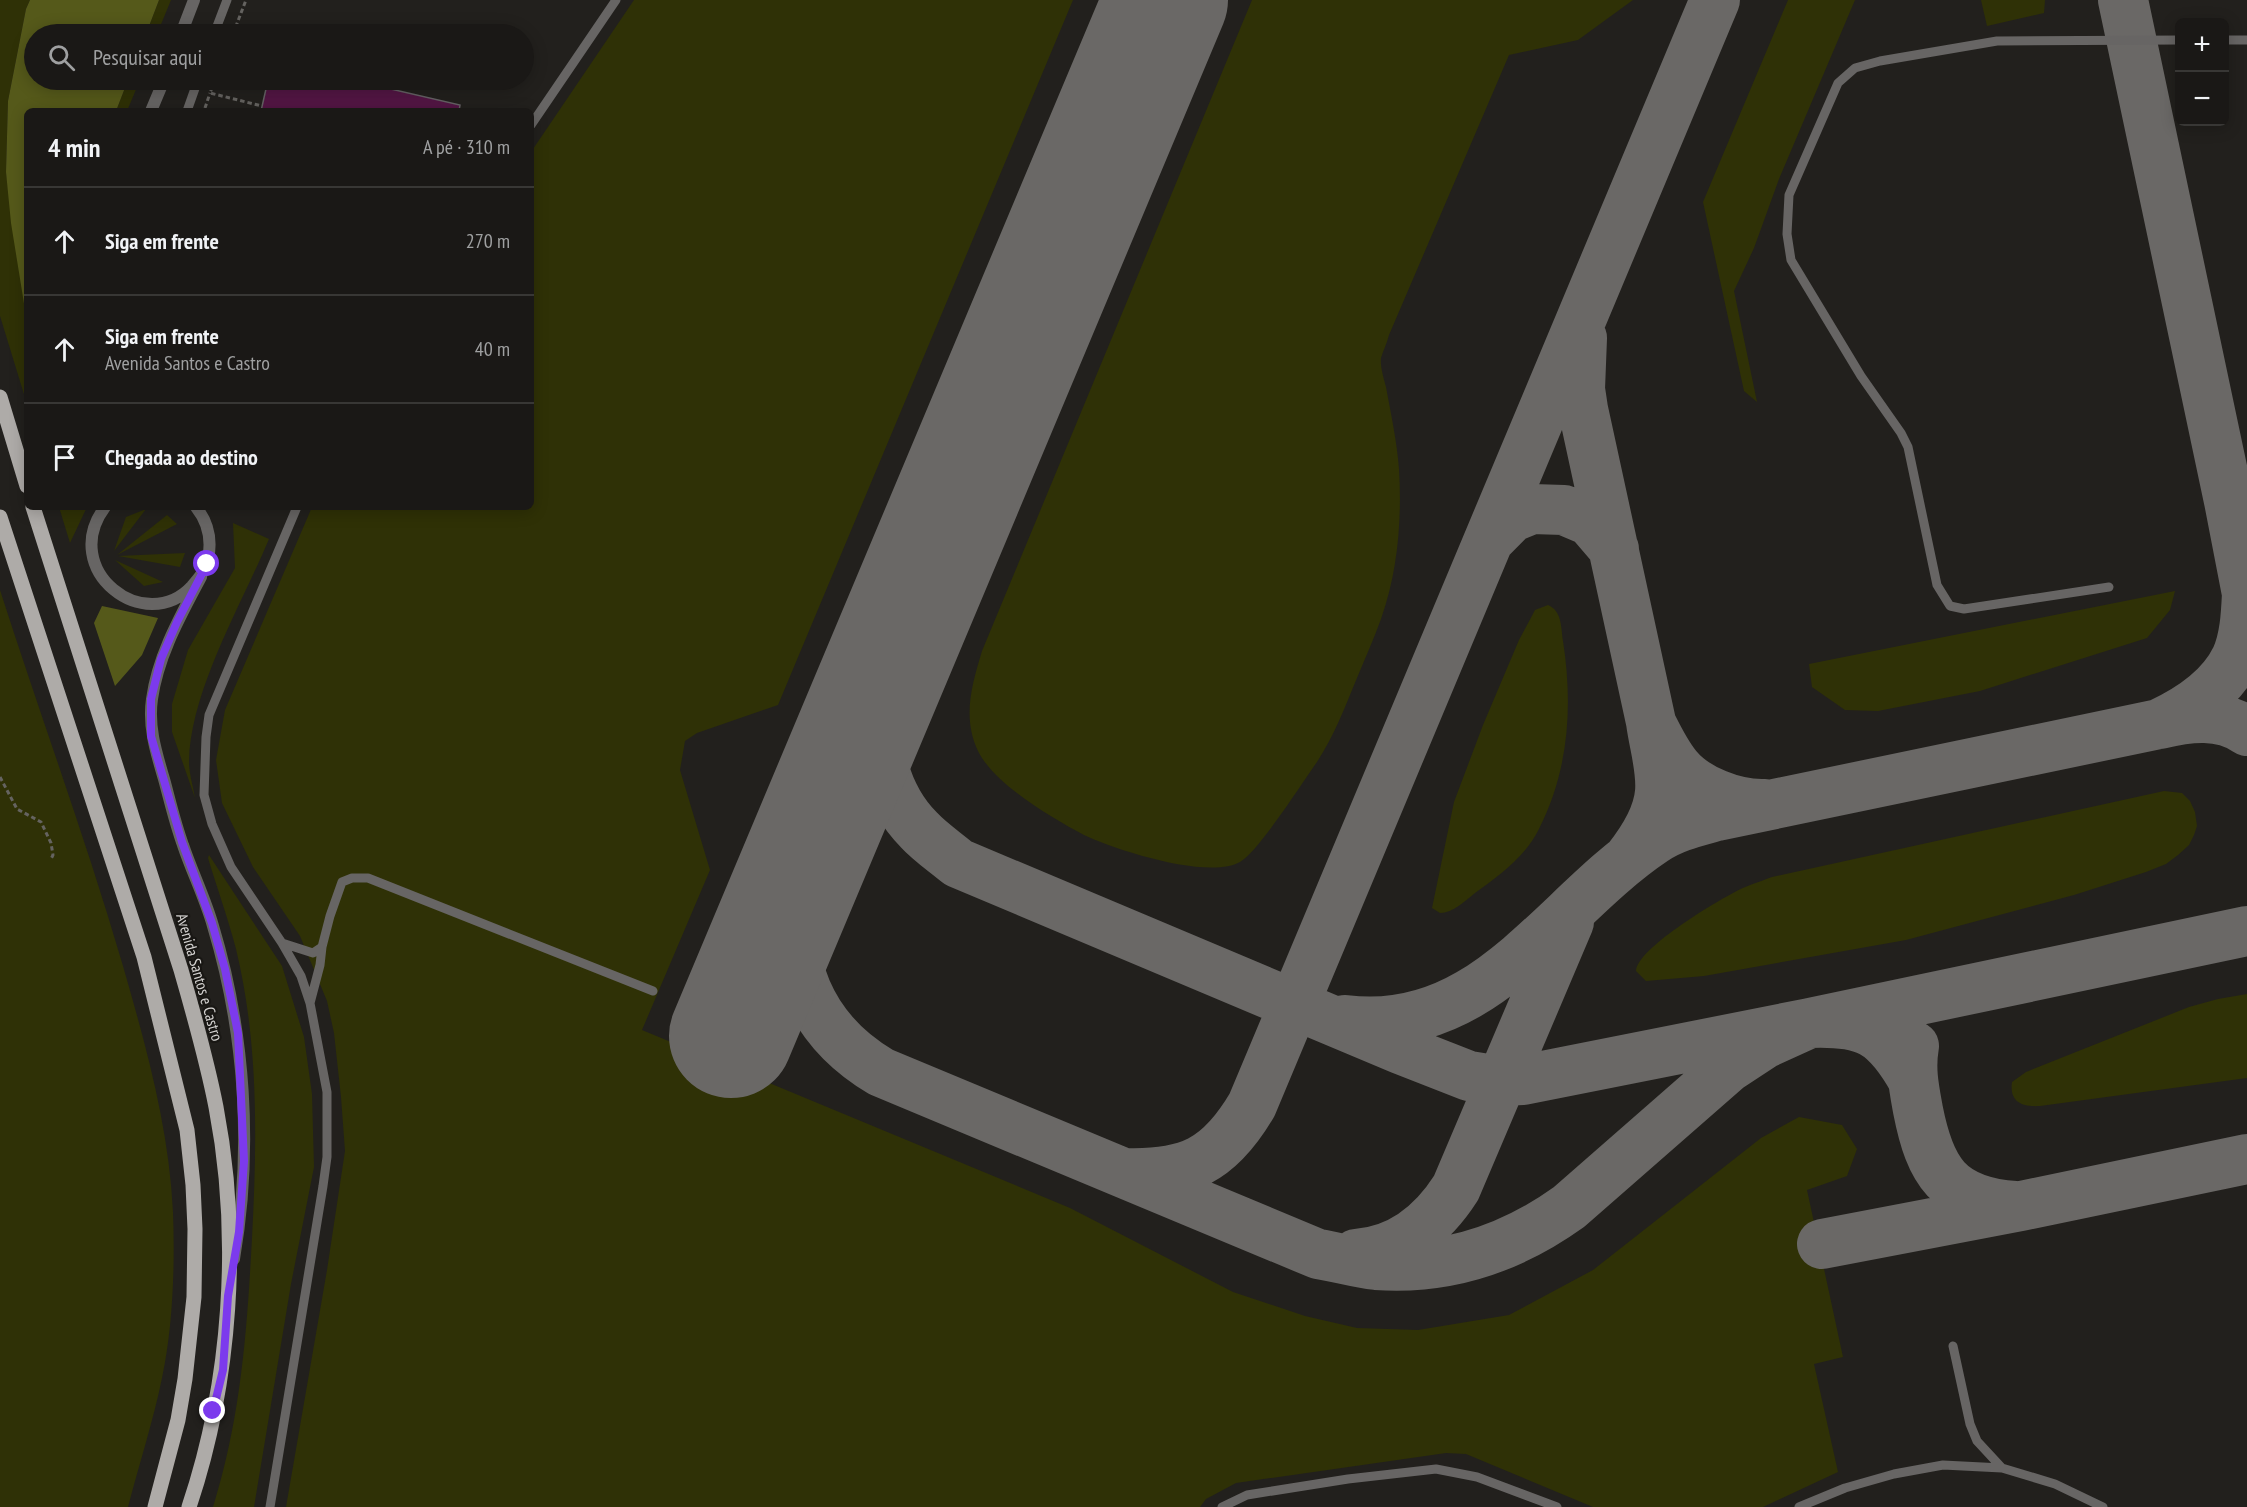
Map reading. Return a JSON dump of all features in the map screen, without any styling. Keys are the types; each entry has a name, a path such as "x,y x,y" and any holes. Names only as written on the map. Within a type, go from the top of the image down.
{"main road":[{"path":"0,397 24,476"},
{"name":"Avenida Santos e Castro","path":"34,510 196,1023 216,1108 223,1155 228,1227 228,1296 223,1370 200,1473 189,1507"},
{"path":"0,517 144,957 187,1130 195,1229 194,1297 178,1420 155,1507"}],"street":[{"path":"185,24 194,0"},
{"path":"152,108 160,90"},
{"path":"199,510 209,536 210,550 207,564 161,659 151,699 151,736 182,842 212,923 225,969 238,1033 244,1161 239,1232 228,1296"},
{"path":"98,512 92,537 92,557 100,575 113,590 130,600 150,604 170,601 187,591 201,577"}],"lane":[{"path":"218,24 227,0"},
{"path":"534,121 616,0"},
{"path":"2109,587 1964,609 1950,606 1938,585 1908,447 1791,260 1786,234 1789,195 1838,82 1855,68 1880,61 1996,41 2175,40"},
{"path":"2229,40 2247,40"},
{"path":"188,108 194,90"},
{"path":"270,1507 327,1157 327,1092 310,1003 301,976 231,867 212,824 204,795 204,768 209,715 296,510"},
{"path":"310,1003 330,916 342,882 352,878 368,878 653,991"},
{"path":"282,944 313,953 322,947"},
{"path":"1953,1346 1970,1424 1977,1442 2002,1468"},
{"path":"1799,1507 1845,1488 1894,1474 1943,1465 2002,1468 2055,1484 2103,1507"},
{"path":"1222,1507 1247,1495 1348,1479 1436,1469 1477,1477 1557,1507"}],"path":[{"path":"237,24 246,0"},
{"path":"204,108 211,90"},
{"path":"210,93 262,106"},
{"path":"0,777 18,809 41,822 51,843 53,855 51,859"}],"shaded area":[{"path":"0,0 30,0 26,9 8,101 6,172 24,301 24,394 0,316"},
{"path":"159,0 171,0 161,24 150,24"},
{"path":"634,0 1073,0 778,705 697,733 685,741 680,770 710,870 642,1030 1070,1208 1233,1292 1305,1316 1357,1328 1418,1330 1509,1315 1593,1270 1761,1138 1799,1117 1842,1125 1857,1149 1847,1176 1807,1190 1843,1357 1814,1364 1838,1472 1763,1507 1593,1507 1466,1454 1446,1453 1236,1483 1206,1499 1200,1507 286,1507 345,1151 341,1097 334,1033 327,1001 300,936 253,867 222,803 216,760 225,710 311,510 534,510 534,148"},
{"path":"1252,0 1633,0 1578,40 1509,55 1381,358 1397,449 1400,507 1395,564 1387,601 1378,626 1329,742 1280,816 1258,845 1240,862 1226,867 1207,867 1162,861 1098,841 1071,828 1025,799 997,776 978,751 970,726 970,701 982,651"},
{"path":"1788,0 1855,0 1779,179 1754,248 1734,291 1757,402 1744,391 1703,202"},
{"path":"1981,0 2045,0 2044,13 1987,26"},
{"path":"124,90 136,90 128,108 117,108"},
{"path":"60,510 86,510 70,543"},
{"path":"145,510 114,551 126,517"},
{"path":"167,515 177,524 117,555"},
{"path":"233,523 269,539 219,648 198,706 189,762 195,798 172,732 172,704 188,650 235,568"},
{"path":"185,553 180,567 118,556"},
{"path":"115,560 163,582 144,586"},
{"path":"0,590 94,871 123,966 148,1057 167,1149 174,1232 169,1338 150,1427 128,1507 0,1507"},
{"path":"2175,591 2170,610 2147,638 1980,691 1878,711 1845,710 1812,687 1809,664"},
{"path":"1548,605 1556,611 1560,620 1568,689 1566,737 1557,784 1549,807 1533,839 1511,865 1459,906 1440,913 1432,908 1454,802 1519,640 1535,610"},
{"path":"2164,791 2182,793 2190,801 2195,812 2197,826 2189,845 2178,855 2166,864 2146,872 2074,895 1906,940 1704,976 1646,981 1636,971 1649,951 1677,928 1747,886 1772,877"},
{"path":"209,855 282,966 304,1037 312,1094 314,1167 291,1284 254,1507 213,1507 230,1440 245,1340 254,1202 255,1129 249,1021 243,985 230,926 208,858"},
{"path":"2247,994 2247,1078 2040,1106 2028,1106 2018,1102 2013,1095 2012,1082 2026,1072 2189,1007"}],"green space":[{"path":"30,0 159,0 150,24 24,24 24,90 124,90 117,108 24,108 24,303 11,223 6,172 8,101 26,9"},
{"path":"102,606 158,618 142,655 115,686 94,623"}],"building":[{"path":"266,90 395,90 460,105 460,108 262,108"}],"taxiway":[{"path":"1124,1173 1166,1171 1200,1161 1227,1140 1252,1105 1715,0"},
{"path":"2123,0 2247,594"},
{"path":"1582,338 1580,389 1583,409 1651,722 1660,775 1659,801 1653,819 1628,859"},
{"path":"1490,539 1512,517 1532,509 1564,510 1590,521 1614,549"},
{"path":"1345,1020 1394,1020 1438,1009 1477,989 1514,962 1617,868 1654,840 1684,825 1717,816 2159,724 2182,712 2203,697 2230,669 2241,642 2247,593"},
{"path":"888,660 877,714 884,768 897,801 907,816 933,843 958,863 1400,1049 1469,1076 1500,1081 1523,1080 1810,1023 1846,1024 1872,1032 1883,1040 1903,1063 1913,1080"},
{"path":"2160,724 2205,718 2227,721 2247,731"},
{"path":"1653,727 1673,762 1695,783 1729,799 1765,804"},
{"path":"798,879 794,909 794,937 798,965 806,990 819,1014 836,1036 856,1055 881,1072 1318,1254 1362,1263 1402,1266 1453,1260 1478,1253 1502,1245 1547,1221 1569,1207 1729,1067 1764,1044 1810,1023 2247,931"},
{"path":"1356,1254 1387,1247 1414,1233 1437,1213 1456,1188 1569,922"},
{"path":"1914,1046 1912,1071 1918,1110 1936,1166 1958,1190 1992,1203 2015,1206"},
{"path":"1822,1244 2247,1159"}],"runway":[{"path":"731,1036 1166,0"}],"route":[{"path":"207,564 161,659 151,699 151,736 182,842 212,923 225,969 238,1033 244,1161 239,1232 228,1296 223,1370 213,1411"}]}
